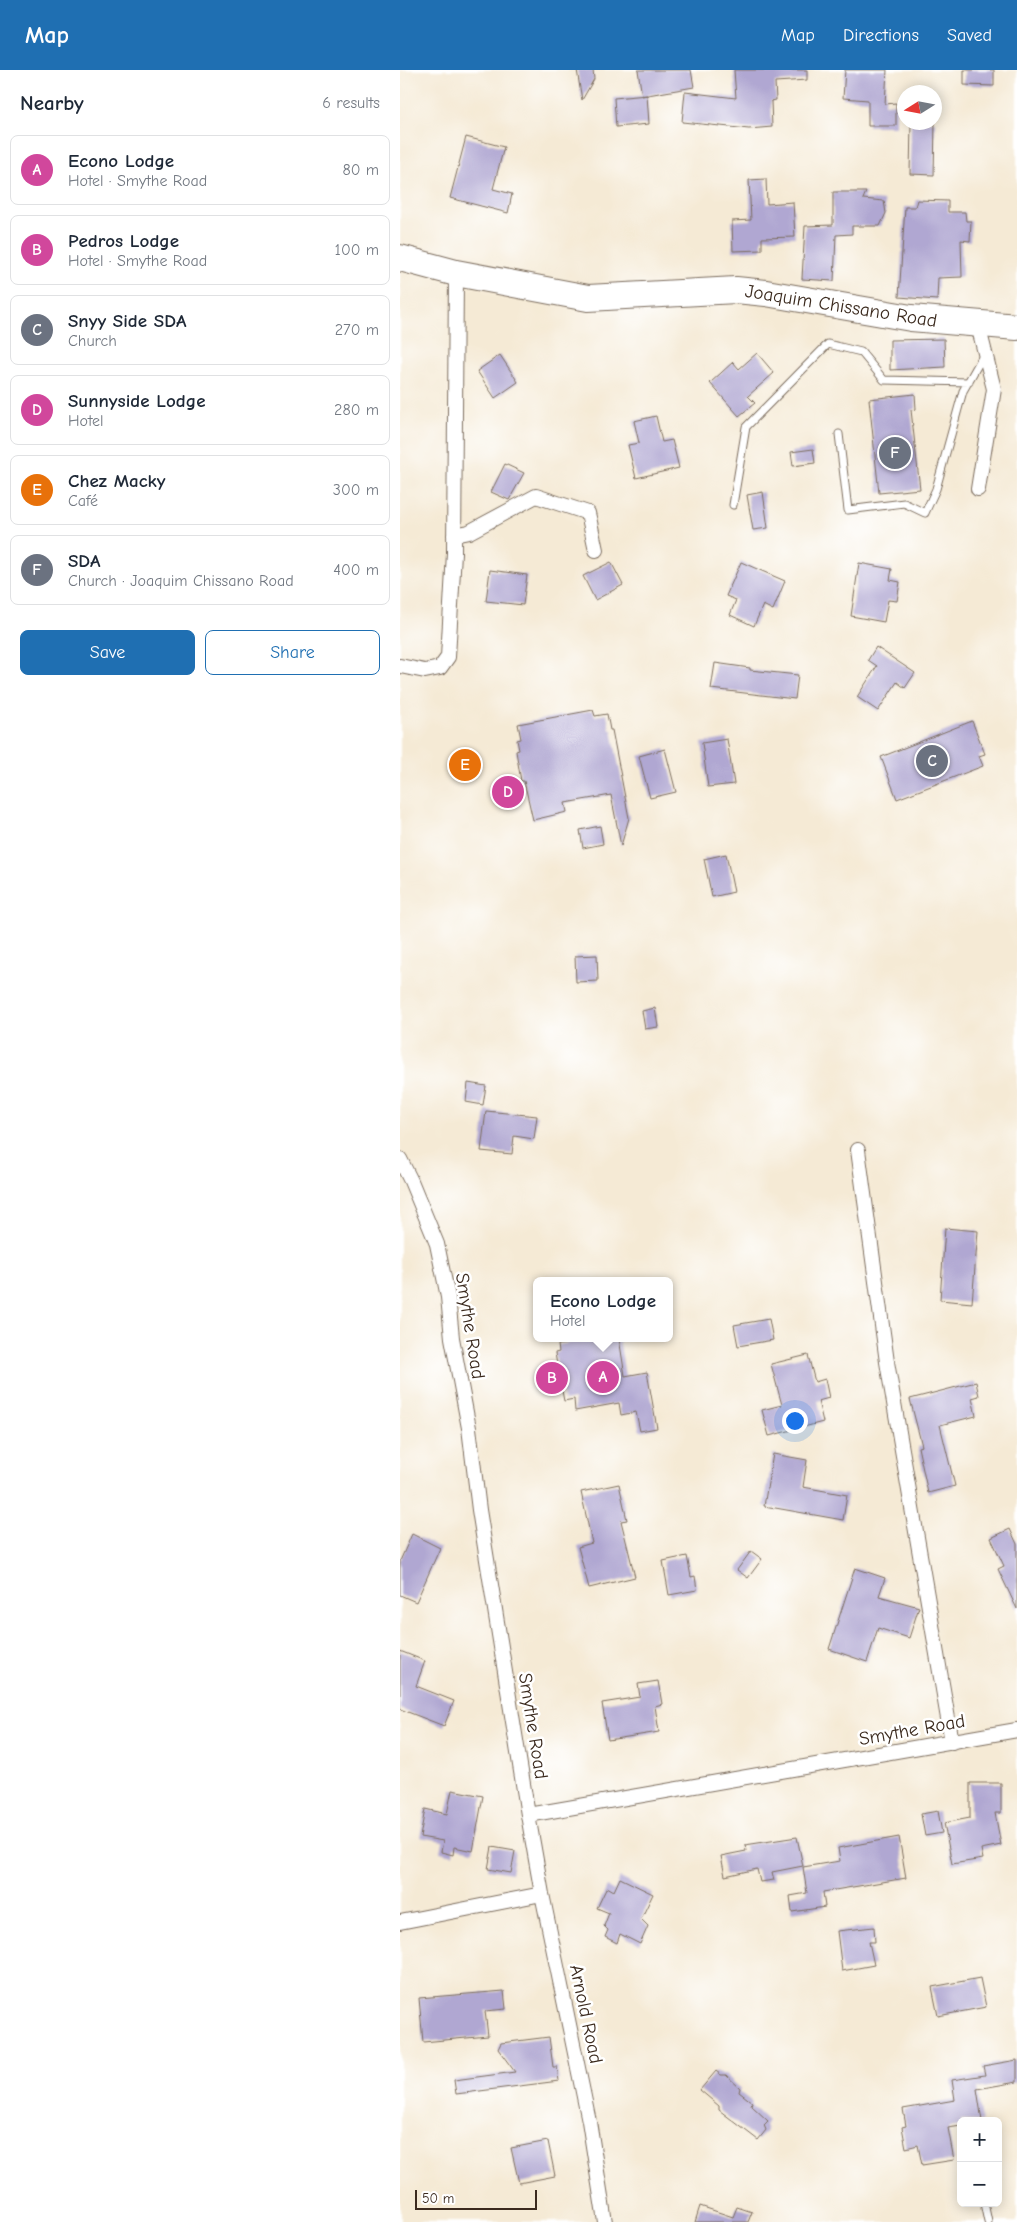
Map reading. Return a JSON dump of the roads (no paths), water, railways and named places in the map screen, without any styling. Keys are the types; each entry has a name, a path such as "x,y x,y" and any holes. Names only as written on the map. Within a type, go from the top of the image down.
{"highway":[{"name":"Joaquim Chissano Road","path":"402,259 456,273 588,298 736,290 766,293 911,318 1017,327"}],"street":[{"path":"400,666 425,671 440,668 448,657 454,535 456,273"},
{"path":"978,325 994,389 978,489"},
{"path":"454,535 469,532 536,496 588,513 596,550"},
{"path":"858,1150 887,1362 952,1742"},
{"name":"Smythe Road","path":"400,1159 411,1181 439,1252 448,1297 452,1338 469,1428 479,1510 528,1815 1017,1730"},
{"name":"Arnold Road","path":"528,1815 542,1894 589,2121 605,2222"},
{"path":"400,1922 542,1894"}],"lane":[{"path":"733,505 746,427 828,344 861,352 884,380 969,382"},
{"path":"839,434 848,510 904,503 925,513 936,488 963,391 985,354"},
{"path":"985,2207 988,2222"}],"place":[{"name":"SDA","path":"895,453"},
{"name":"Snyy Side SDA","path":"932,761"},
{"name":"Chez Macky","path":"465,765"},
{"name":"Sunnyside Lodge","path":"508,792"},
{"name":"Econo Lodge","path":"603,1377"},
{"name":"Pedros Lodge","path":"552,1378"}]}
